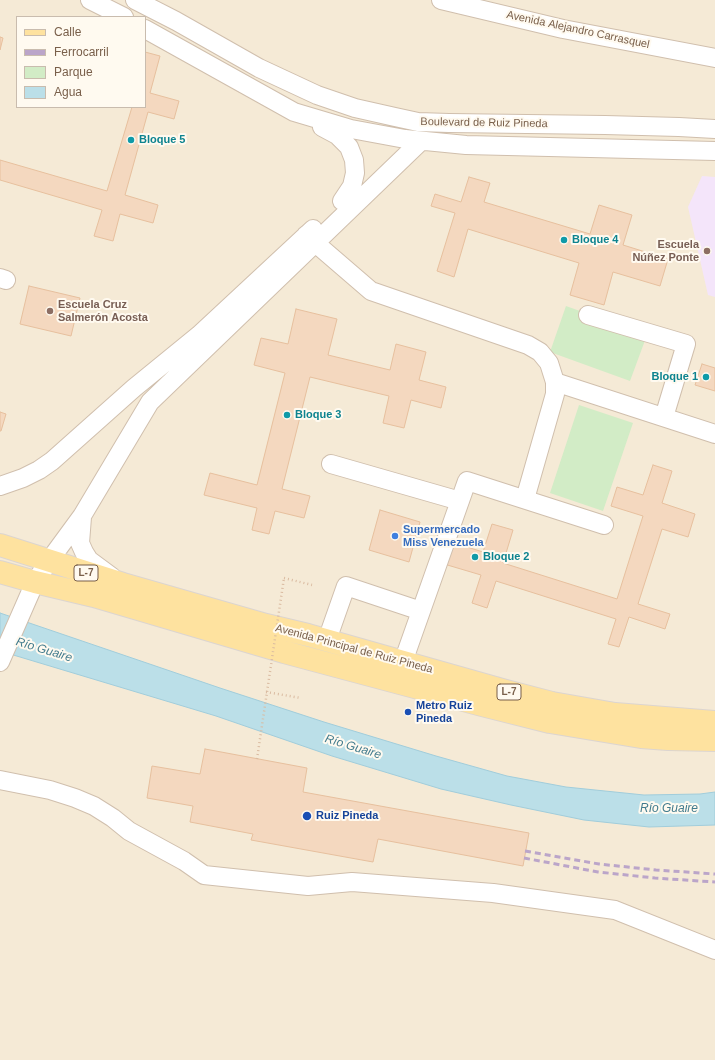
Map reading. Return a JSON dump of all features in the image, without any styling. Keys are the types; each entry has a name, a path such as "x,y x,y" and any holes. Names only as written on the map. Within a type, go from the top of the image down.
{"main road":[{"name":"Avenida Principal de Ruiz Pineda","path":"0,544 122,584 506,691 552,702 615,714 715,722"},
{"name":"Avenida Principal de Ruiz Pineda","path":"0,572 94,596 353,671 550,722 641,737 715,740"}],"street":[{"path":"90,0 122,16"},
{"name":"Boulevard de Ruiz Pineda","path":"135,0 176,21 259,68 317,95 355,108 395,117 418,122 715,129"},
{"name":"Avenida Alejandro Carrasquel","path":"441,0 563,29 715,58"},
{"name":"Boulevard de Ruiz Pineda","path":"146,30 294,112 351,129 413,140 466,145 715,151"},
{"path":"0,486 39,470 52,461 134,388 199,335 311,239 342,201 352,186 355,173 354,160 349,147 338,134 294,112"},
{"path":"0,662 35,582 82,516 150,402 311,239 413,140 418,122"},
{"path":"342,201 413,140"},
{"path":"311,239 371,291 528,345 540,352 549,363 555,382 555,394 525,499"},
{"path":"588,314 686,344 664,417"},
{"path":"555,382 715,434"},
{"path":"331,464 460,501"},
{"path":"404,662 467,481 604,524"},
{"path":"82,516 80,543 84,552 89,560 122,584"},
{"path":"327,640 346,586 421,611"},
{"path":"0,780 50,790 94,806 113,818 129,831 184,861 204,875 308,886 352,882 493,893 616,910 715,950"}],"path":[{"path":"257,759 284,578 312,585"},
{"path":"266,692 301,698"}],"shaded area":[{"path":"0,0 715,0 715,1060 0,1060"},
{"name":"Escuela Núñez Ponte","path":"702,176 715,177 715,297 708,295 688,207"}],"green space":[{"path":"566,306 647,335 630,381 550,352"},
{"path":"579,405 633,423 603,511 550,493"}],"water":[{"name":"Río Guaire","path":"0,613 324,722 507,776 566,787 644,795 700,794 715,792 715,825 649,827 584,820 441,789 332,756 216,716 0,651"}],"building":[{"path":"0,37 3,38 0,50"},
{"name":"Bloque 5","path":"146,52 160,56 150,93 179,101 174,119 148,112 125,195 158,205 153,223 120,214 113,241 94,236 102,210 0,180 0,160 107,191 132,108 146,108"},
{"name":"Bloque 4","path":"469,177 490,183 484,202 590,234 599,205 632,215 623,245 668,259 660,286 613,272 604,305 570,295 579,263 468,229 454,277 437,271 455,213 431,206 435,194 461,202"},
{"name":"Escuela Cruz Salmerón Acosta","path":"29,286 80,298 71,336 20,324"},
{"name":"Bloque 3","path":"296,309 337,319 328,355 390,370 396,344 426,352 419,380 446,387 441,408 411,400 404,428 383,423 389,396 310,377 282,489 310,496 304,518 275,511 269,534 252,530 257,508 204,495 210,473 257,485 285,373 254,365 261,338 288,344"},
{"name":"Bloque 1","path":"702,364 715,368 715,391 695,385"},
{"path":"0,412 6,414 1,431 0,431"},
{"name":"Bloque 2","path":"653,465 672,471 662,503 695,514 688,537 662,529 638,604 670,614 665,629 629,617 619,647 608,644 616,619 496,581 487,608 472,603 481,575 444,564 451,542 483,552 492,524 513,530 503,563 617,599 643,516 611,506 617,487 643,495"},
{"name":"Supermercado Miss Venezuela","path":"380,510 420,522 409,562 369,550"},
{"path":"205,749 307,768 303,792 529,833 523,866 378,839 373,862 251,840 253,834 190,822 193,806 147,798 152,766 200,774"}],"railway":[{"path":"525,851 599,864 715,874"},
{"path":"524,858 598,872 715,882"}],"place":[{"name":"Bloque 5","path":"131,140"},
{"name":"Bloque 4","path":"564,240"},
{"name":"Escuela Núñez Ponte","path":"707,251"},
{"name":"Escuela Cruz Salmerón Acosta","path":"50,311"},
{"name":"Bloque 1","path":"706,377"},
{"name":"Bloque 3","path":"287,415"},
{"name":"Supermercado Miss Venezuela","path":"395,536"},
{"name":"Bloque 2","path":"475,557"},
{"name":"Metro Ruiz Pineda","path":"408,712"},
{"name":"Ruiz Pineda","path":"307,816"}]}
